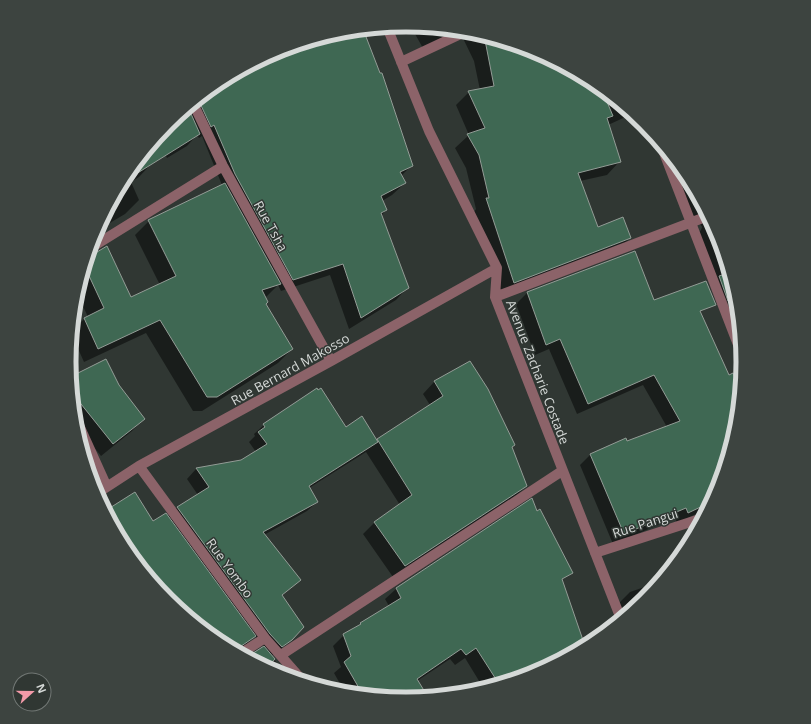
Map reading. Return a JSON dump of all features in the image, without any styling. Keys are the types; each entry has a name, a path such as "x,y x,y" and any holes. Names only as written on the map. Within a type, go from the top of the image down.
{"street":[{"path":"388,33 429,131 497,268"},
{"path":"401,62 456,36"},
{"name":"Rue Tsha","path":"195,108 223,166 331,361"},
{"path":"667,161 735,336"},
{"path":"98,244 223,166"},
{"path":"495,297 702,218"},
{"name":"Avenue Zacharie Costade","path":"497,268 495,297 619,613"},
{"name":"Rue Bernard Makosso","path":"102,490 139,466 497,268"},
{"path":"85,438 107,487"},
{"name":"Rue Yombo","path":"139,466 265,638 296,673"},
{"path":"281,656 562,471"},
{"name":"Rue Pangui","path":"595,552 694,521"},
{"path":"245,651 265,638"}],"building":[{"path":"365,35 380,73 382,73 413,166 400,172 406,183 381,196 387,210 381,213 409,288 361,318 343,264 293,280 235,174 214,125 211,127 200,104 241,76 280,57 320,43"},
{"path":"485,42 532,57 551,66 570,76 606,100 613,116 607,118 621,162 578,173 598,227 623,217 631,238 514,283 486,198 489,198 479,155 467,134 485,128 468,91 494,86"},
{"path":"190,112 200,134 133,176 157,144"},
{"path":"225,183 281,284 262,290 268,302 266,304 293,349 217,397 207,397 160,320 98,349 84,318 104,308 88,274 94,254 107,246 131,297 176,276 148,220"},
{"path":"635,251 654,300 706,281 716,305 700,311 729,375 733,373 735,378 733,405 724,447 718,468 702,506 688,513 686,508 624,534 590,454 626,438 627,441 680,421 654,375 588,404 560,339 546,345 527,292"},
{"path":"723,275 729,300 728,301 719,276"},
{"path":"106,359 119,385 145,419 113,444 81,404 78,405 76,374"},
{"path":"470,361 488,389 515,445 512,447 527,486 405,566 374,522 412,495 377,439 443,396 434,381"},
{"path":"317,388 318,390 321,388 346,427 362,416 378,442 309,486 318,502 263,532 301,580 282,595 304,627 292,640 282,647 270,634 177,507 209,487 196,468 241,460 267,444 258,432 265,427 263,424"},
{"path":"135,492 153,521 166,513 256,636 239,647 205,624 188,610 157,580 144,563 131,545 110,508"},
{"path":"532,498 537,511 540,509 573,573 562,579 583,640 535,665 496,679 476,648 466,655 461,649 417,679 424,691 406,692 359,689 344,662 351,656 343,634 401,598 396,588"},
{"path":"264,646 275,659 271,663 252,654"}]}
